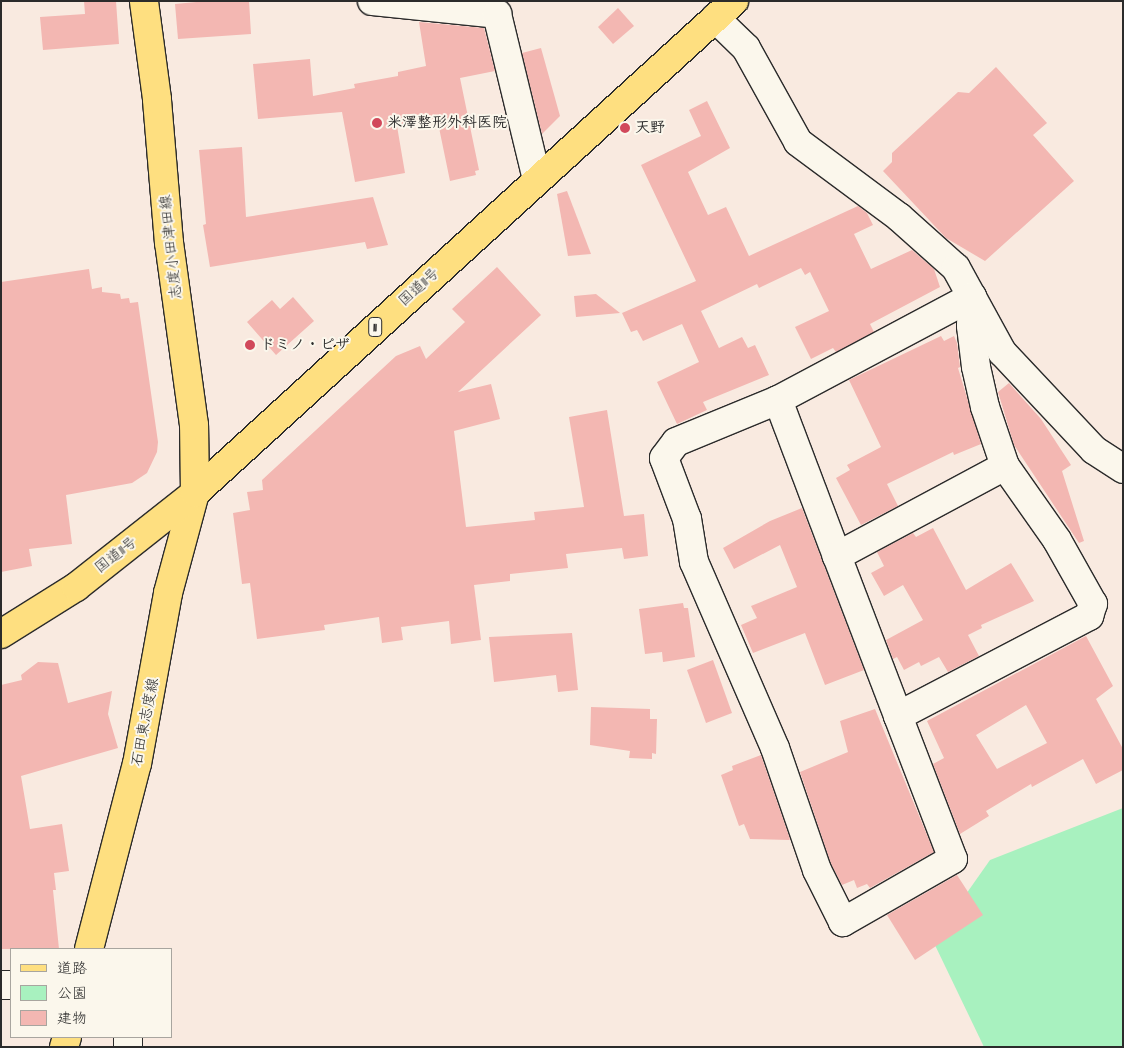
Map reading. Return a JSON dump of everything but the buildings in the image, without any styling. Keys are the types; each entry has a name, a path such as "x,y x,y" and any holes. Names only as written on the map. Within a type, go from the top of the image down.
{"main road":[{"name":"志度小田津田線","path":"144,1 157,98 169,243 194,425 195,493"},
{"name":"国道11号","path":"1,634 76,586 195,493 537,179 725,10"},
{"name":"石田東志度線","path":"90,948 137,764 168,593 195,493"}],"street":[{"path":"372,1 500,7 537,179"},
{"path":"725,10 798,142 923,236 956,268 1002,352 1094,450 1123,469"},
{"path":"778,400 953,859 843,922 817,870 775,748 694,562 687,519 664,458 676,442 778,400 972,297"},
{"path":"898,716 1089,616 1093,604 1057,540 1005,466 985,407 976,367 971,326 972,297"},
{"path":"837,556 1005,466"}],"green space":[{"path":"1123,808 1123,1047 984,1047 933,941 990,860"}],"place":[{"name":"米澤整形外科医院","path":"377,123"},
{"name":"天野","path":"625,128"},
{"name":"ドミノ・ピザ","path":"250,345"}]}
